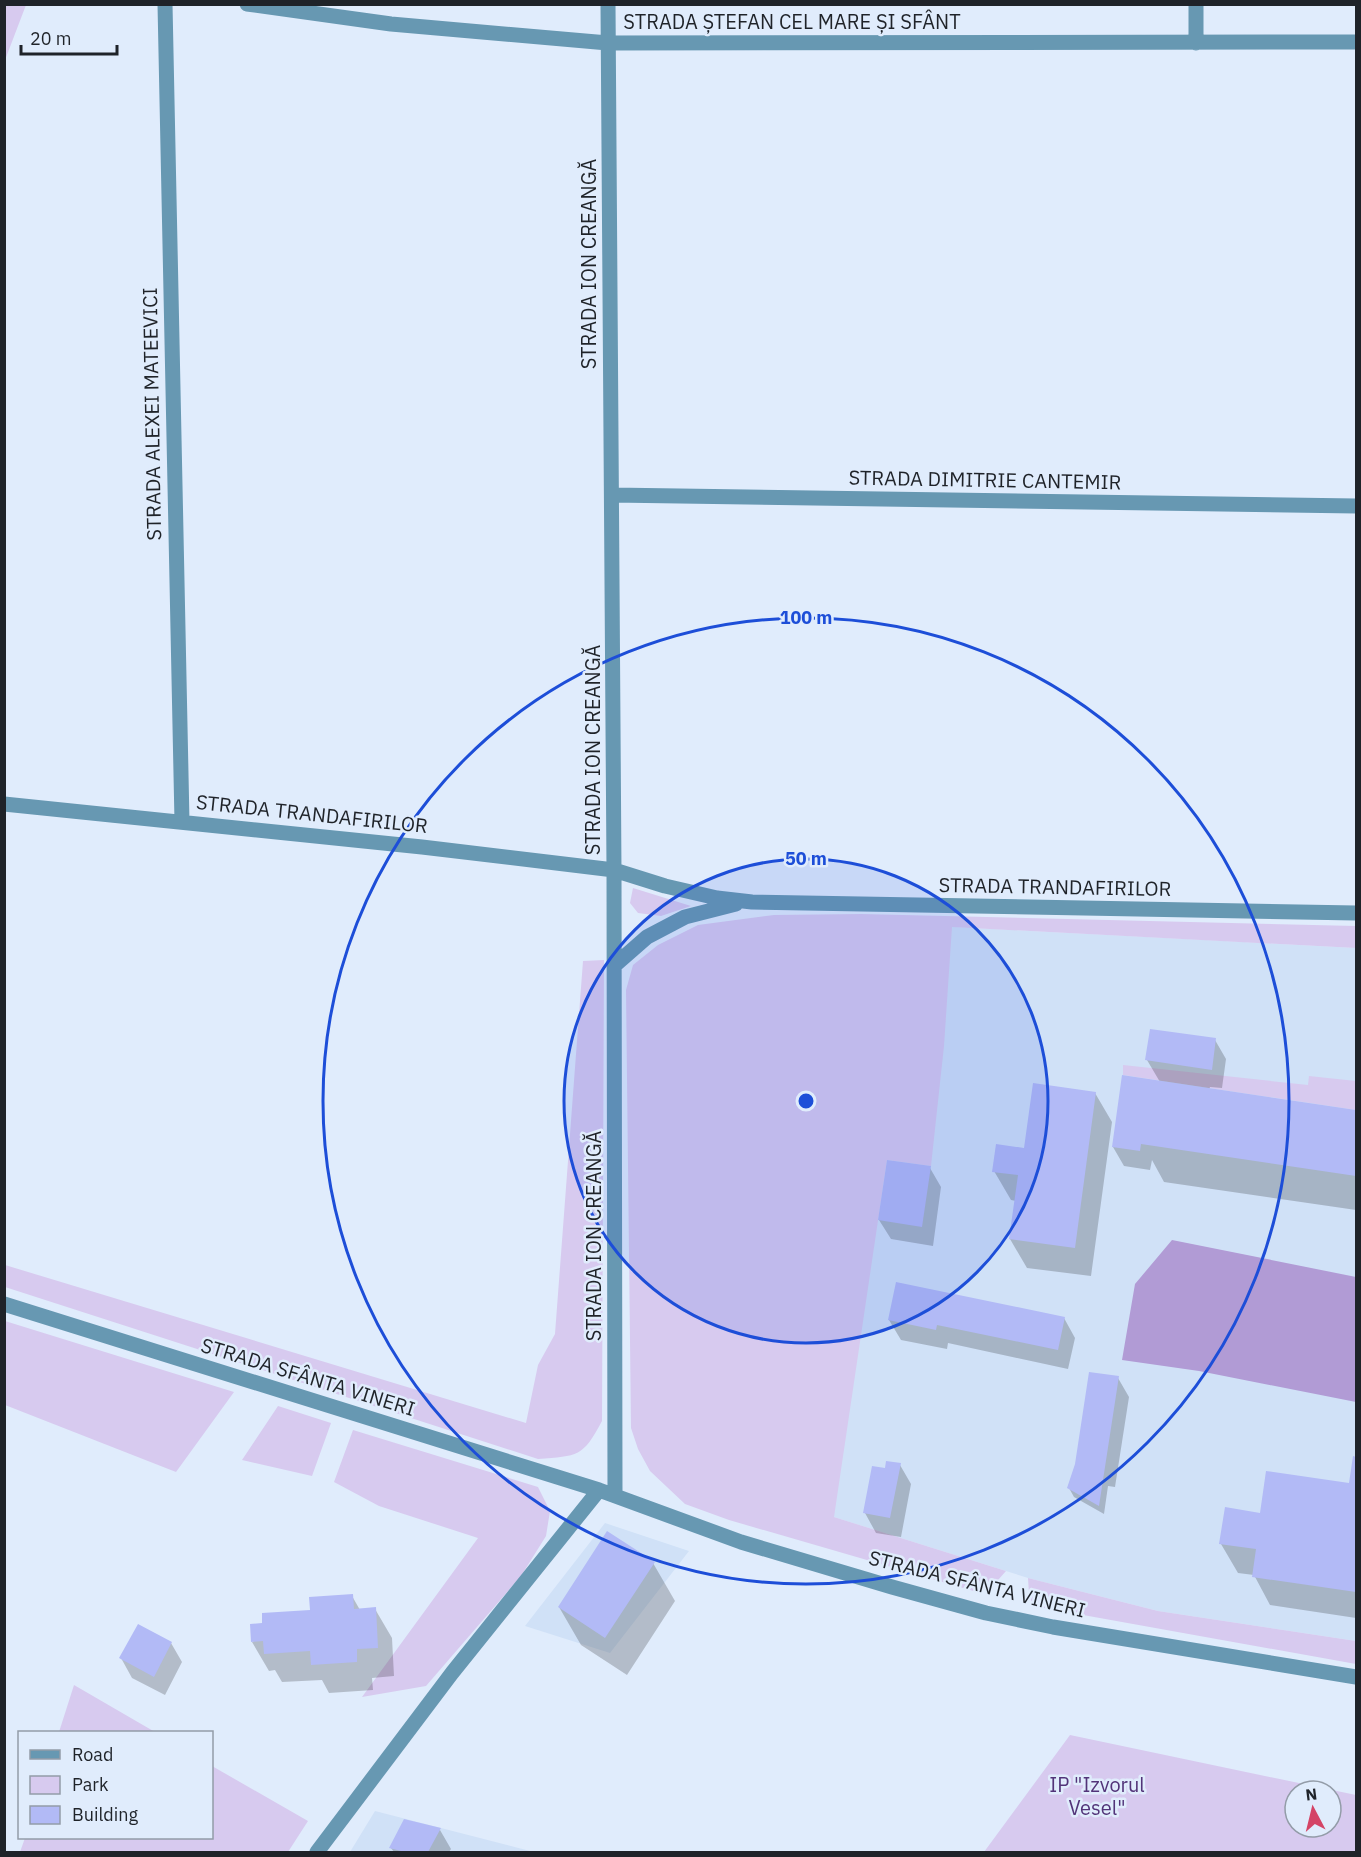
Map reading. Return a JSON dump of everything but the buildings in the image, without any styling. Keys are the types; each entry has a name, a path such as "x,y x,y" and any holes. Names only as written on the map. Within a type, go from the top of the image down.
{"street":[{"name":"STRADA ALEXEI MATEEVICI","path":"165,4 182,822"},
{"name":"STRADA ȘTEFAN CEL MARE ȘI SFÂNT","path":"247,4 391,24 608,43 1356,42"},
{"name":"STRADA ION CREANGĂ","path":"608,4 615,965 615,1495"},
{"path":"1196,4 1196,43"},
{"name":"STRADA DIMITRIE CANTEMIR","path":"612,495 1356,506"},
{"name":"STRADA TRANDAFIRILOR","path":"4,804 422,847 614,870 665,886 717,898 752,902 1356,913"},
{"path":"615,965 647,937 685,917 752,902"},
{"name":"STRADA SFÂNTA VINERI","path":"4,1304 615,1495 741,1542 892,1587 1053,1628 1356,1677"},
{"path":"317,1852 452,1673 599,1490"}],"shaded area":[{"path":"918,925 1356,948 1356,1641 1158,1611 1028,1578 662,1463"},
{"path":"1172,1240 1356,1277 1356,1402 1199,1371 1122,1360 1135,1284"},
{"path":"605,1523 689,1551 610,1653 525,1626"},
{"path":"375,1811 534,1852 350,1852"}],"green space":[{"path":"4,5 26,5 5,60"},
{"path":"633,888 691,906 661,916 638,913 630,903"},
{"path":"861,914 1356,926 1356,948 952,927 944,1046 931,1166 887,1160 834,1517 1006,1571 991,1588 977,1592 729,1520 685,1504 650,1471 638,1449 631,1428 626,990 633,965 658,945 698,925 774,915"},
{"path":"604,960 602,1421 590,1442 578,1452 562,1457 538,1459 5,1287 5,1265 526,1423 538,1365 555,1334 583,961"},
{"path":"1123,1065 1308,1085 1309,1076 1356,1081 1356,1110 1123,1075"},
{"path":"5,1321 234,1392 176,1472 5,1405"},
{"path":"278,1406 331,1423 312,1476 242,1460"},
{"path":"353,1430 538,1487 550,1511 546,1536 521,1576 426,1686 362,1697 478,1538 379,1506 334,1482"},
{"path":"1028,1578 1158,1611 1356,1641 1356,1664 1033,1606 1029,1594"},
{"path":"74,1685 153,1731 59,1731"},
{"name":"IP \"Izvorul Vesel\"","path":"1070,1735 1283,1780 1283,1839 1343,1839 1343,1792 1356,1795 1356,1852 984,1852"},
{"path":"213,1767 308,1821 288,1852 20,1852 25,1839 213,1839"}]}
